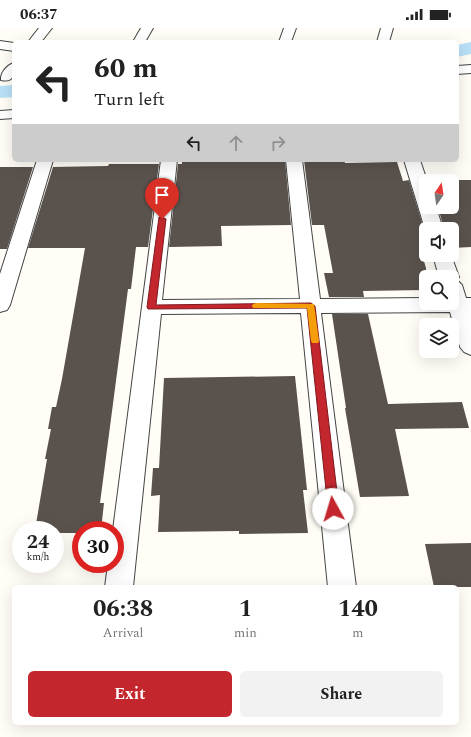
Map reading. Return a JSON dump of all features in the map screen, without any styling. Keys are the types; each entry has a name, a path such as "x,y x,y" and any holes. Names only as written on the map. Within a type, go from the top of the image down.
{"street":[{"path":"36,40 46,28"},
{"path":"140,40 147,28"},
{"path":"286,40 290,28"},
{"path":"384,40 388,28"},
{"path":"0,45 12,47"},
{"path":"459,70 471,69"},
{"path":"0,115 12,114"},
{"path":"0,305 43,162"},
{"path":"119,585 169,162"},
{"path":"294,162 342,585"},
{"path":"413,162 419,182"},
{"path":"459,296 465,305 471,347"},
{"path":"151,307 465,305"}],"building":[{"path":"182,162 285,162 291,225 221,226 222,246 169,247 178,164 182,164"},
{"path":"304,162 397,162 403,181 409,180 422,222 419,222 419,262 424,262 426,270 419,270 419,290 363,291 364,297 329,297 324,273 333,273 324,225 312,225"},
{"path":"109,164 159,164 148,247 136,247 131,289 128,289 100,503 104,503 102,521 72,521 72,533 64,533 64,521 37,521 47,459 45,459 51,429 48,429 52,407 56,407 62,379 85,248 28,248 53,167 108,166"},
{"path":"0,167 33,167 7,249 0,249"},
{"path":"459,180 471,180 471,247 459,248 459,222 442,222 440,214 459,214"},
{"path":"332,314 368,314 388,404 462,402 469,428 395,429 409,496 360,497 345,408"},
{"path":"295,376 307,490 303,490 308,533 239,534 239,531 158,532 160,495 151,496 153,468 159,468 164,378"},
{"path":"471,543 471,587 459,587 459,585 434,585 425,544"}],"waterway":[{"path":"459,51 471,48"},
{"path":"0,92 12,91"}],"slow traffic":[{"path":"256,306 311,306 315,341"}],"route":[{"path":"162,219 151,307 311,306 333,509"}]}
